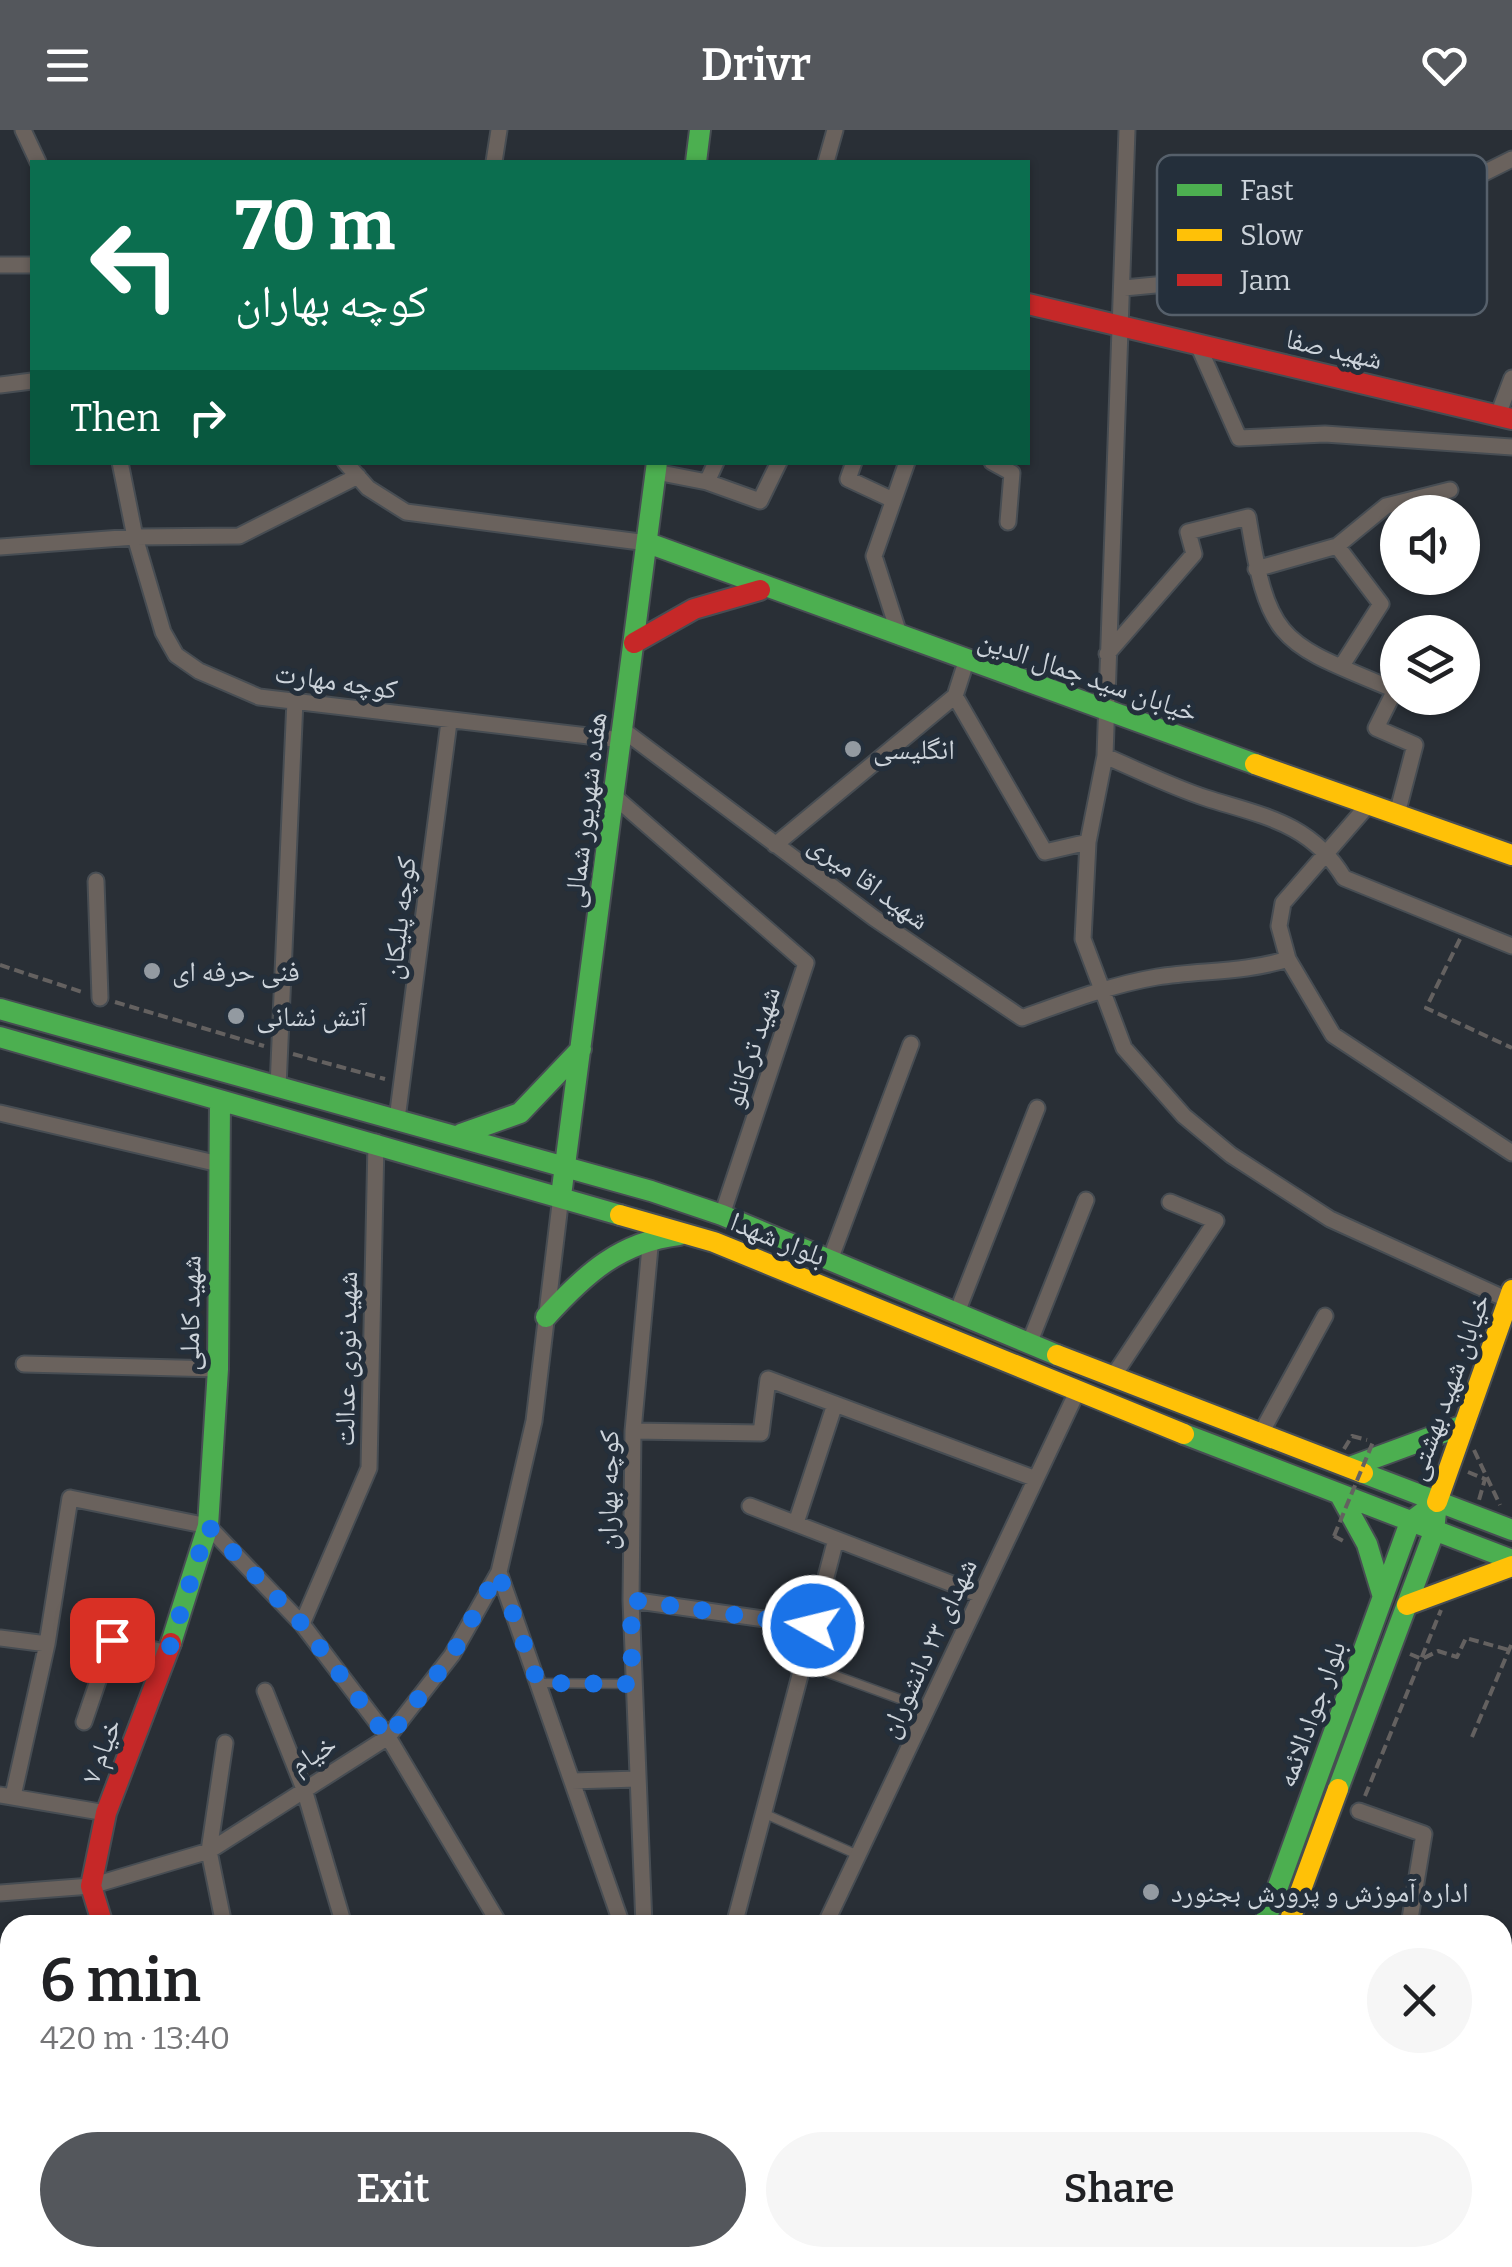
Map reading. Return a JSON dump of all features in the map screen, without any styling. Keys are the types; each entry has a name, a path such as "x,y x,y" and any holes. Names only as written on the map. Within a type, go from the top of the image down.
{"main road":[{"path":"696,160 700,130"},
{"name":"شهید صفا","path":"1030,304 1505,417"},
{"name":"هفده شهریور شمالی","path":"560,1196 657,467"},
{"name":"خیابان سید جمال الدین","path":"648,543 966,662 1512,855"},
{"path":"634,643 689,609 726,594 764,589"},
{"name":"بلوار شهدا","path":"0,1009 567,1165 678,1200 1112,1378 1437,1502 1508,1520"},
{"name":"بلوار شهدا","path":"0,1037 479,1172 658,1231 690,1234 1512,1563"},
{"path":"456,1135 520,1113 582,1047"},
{"name":"شهید کاملی","path":"208,1526 218,1369 220,1101"},
{"path":"479,1172 490,1162 488,1144"},
{"path":"546,1318 591,1267 621,1247 658,1231 666,1209 678,1200"},
{"name":"خیابان شهید بهشتی","path":"1434,1532 1437,1502 1509,1305"},
{"path":"1350,1467 1464,1425"},
{"path":"1340,1495 1372,1552 1384,1597"},
{"path":"1410,1522 1437,1502"},
{"name":"بلوار جوادالائمه","path":"1268,1915 1410,1522"},
{"name":"خیام ۷","path":"91,1886 106,1813 168,1653 208,1526"},
{"name":"بلوار جوادالائمه","path":"1292,1915 1434,1532"},
{"path":"1407,1606 1512,1563"},
{"path":"91,1886 99,1915"}],"street":[{"path":"23,130 37,160"},
{"path":"494,160 499,130"},
{"path":"827,160 835,130"},
{"path":"1127,130 1105,756 1088,842 1083,938 1124,1048 1184,1116 1231,1155 1330,1219 1509,1305"},
{"path":"1487,171 1512,158"},
{"path":"0,265 30,265"},
{"path":"1124,288 1157,285"},
{"path":"1198,345 1239,438 1326,434 1512,446"},
{"path":"1505,417 1512,378"},
{"path":"0,385 30,381"},
{"name":"کوچه مهارت","path":"121,465 136,537 164,632 176,654 229,685 259,697 449,722 623,735"},
{"path":"348,465 406,512 648,543"},
{"path":"707,482 715,465"},
{"path":"657,467 760,501 778,465"},
{"path":"853,465 848,479 893,500"},
{"path":"900,637 874,556 905,465"},
{"path":"997,465 1012,473 1008,522"},
{"path":"0,547 136,537 239,536 358,476"},
{"path":"1256,569 1337,546 1386,506 1450,490"},
{"path":"1107,654 1194,554 1188,532 1248,517 1256,569 1270,614 1298,649 1380,683"},
{"path":"1337,546 1381,604 1341,667"},
{"path":"774,844 955,696 966,662"},
{"path":"955,696 1044,852 1088,842"},
{"path":"278,1087 295,700"},
{"path":"1383,715 1376,728 1416,745 1397,814"},
{"name":"کوچه پلیکان","path":"398,1119 449,722"},
{"name":"شهید اقا میری","path":"623,735 1022,1018 1102,989"},
{"path":"1105,756 1206,798 1261,812 1300,830 1329,853 1344,878 1512,946"},
{"name":"شهید ترکانلو","path":"615,796 806,963 722,1216"},
{"path":"1369,804 1284,904 1279,926 1288,959 1333,1034 1512,1153"},
{"path":"96,881 100,998"},
{"path":"1102,989 1160,976 1264,967 1288,959"},
{"path":"830,1260 911,1044"},
{"path":"956,1314 1037,1108"},
{"path":"0,1113 219,1164"},
{"name":"شهید نوری عدالت","path":"302,1624 369,1468 376,1142"},
{"name":"خیام","path":"0,1893 91,1886 209,1850 388,1738 452,1655 498,1572 524,1476 560,1196"},
{"path":"1030,1344 1086,1200"},
{"path":"1112,1378 1216,1221 1170,1202"},
{"name":"کوچه بهاران","path":"644,1915 632,1684 633,1431 658,1231"},
{"path":"1261,1433 1325,1316"},
{"path":"24,1364 218,1369"},
{"path":"633,1431 761,1433 768,1379 1036,1479"},
{"name":"شهدای ۲۳ دانشوران","path":"830,1915 1077,1392"},
{"path":"796,1524 835,1404"},
{"path":"106,1813 6,1795 47,1644 70,1498 208,1526 302,1624 388,1738 494,1915"},
{"path":"750,1506 981,1595"},
{"path":"737,1915 836,1539"},
{"path":"498,1572 619,1915"},
{"path":"631,1600 813,1626"},
{"path":"0,1638 47,1644"},
{"path":"84,1722 112,1640 168,1653"},
{"path":"265,1691 304,1789 341,1915"},
{"path":"222,1915 209,1850 224,1742"},
{"path":"572,1782 637,1780"},
{"path":"1360,1811 1424,1834 1410,1915"}],"lane":[{"path":"803,1664 927,1709"},
{"path":"538,1683 632,1684"},
{"path":"763,1813 858,1855"}],"path":[{"path":"1466,926 1426,1008 1512,1048"},
{"path":"0,965 100,998 404,1084"},
{"path":"1464,1425 1508,1520"},
{"path":"1334,1536 1373,1442 1352,1436"},
{"path":"1360,1811 1449,1587"},
{"path":"1392,1647 1422,1658 1438,1650 1457,1657 1466,1638 1509,1650"},
{"path":"1472,1737 1512,1643"}],"traffic: fast":[{"path":"696,160 700,130"},
{"path":"561,1196 657,465"},
{"path":"648,543 1255,764"},
{"path":"0,1009 651,1191 722,1215 1057,1355"},
{"path":"0,1037 620,1215"},
{"path":"461,1134 520,1113 581,1049"},
{"path":"171,1643 208,1526 218,1369 220,1101"},
{"path":"546,1317 605,1262 639,1245 679,1235"},
{"path":"1350,1467 1464,1425"},
{"path":"1184,1434 1512,1560"},
{"path":"1363,1473 1512,1530"},
{"path":"1340,1495 1367,1544 1383,1597"},
{"path":"1268,1915 1410,1522 1437,1502 1434,1532 1338,1789"}],"traffic: slow":[{"path":"1255,764 1512,855"},
{"path":"620,1215 714,1242 1184,1434"},
{"path":"1437,1502 1512,1290"},
{"path":"1057,1355 1363,1473"},
{"path":"1407,1605 1512,1566"},
{"path":"1292,1915 1338,1789"}],"traffic: jam":[{"path":"1030,304 1512,419"},
{"path":"634,643 694,609 760,590"},
{"path":"100,1915 91,1886 106,1813 171,1643"}],"place":[{"name":"انگلیسی","path":"853,749"},
{"name":"فنی حرفه ای","path":"152,971"},
{"name":"آتش نشانی","path":"236,1016"},
{"name":"اداره آموزش و پرورش بجنورد","path":"1151,1892"}],"route":[{"path":"112,1640 168,1653 208,1526 302,1624 388,1738 452,1655 498,1572 538,1683 632,1684 631,1600 813,1626"}]}
